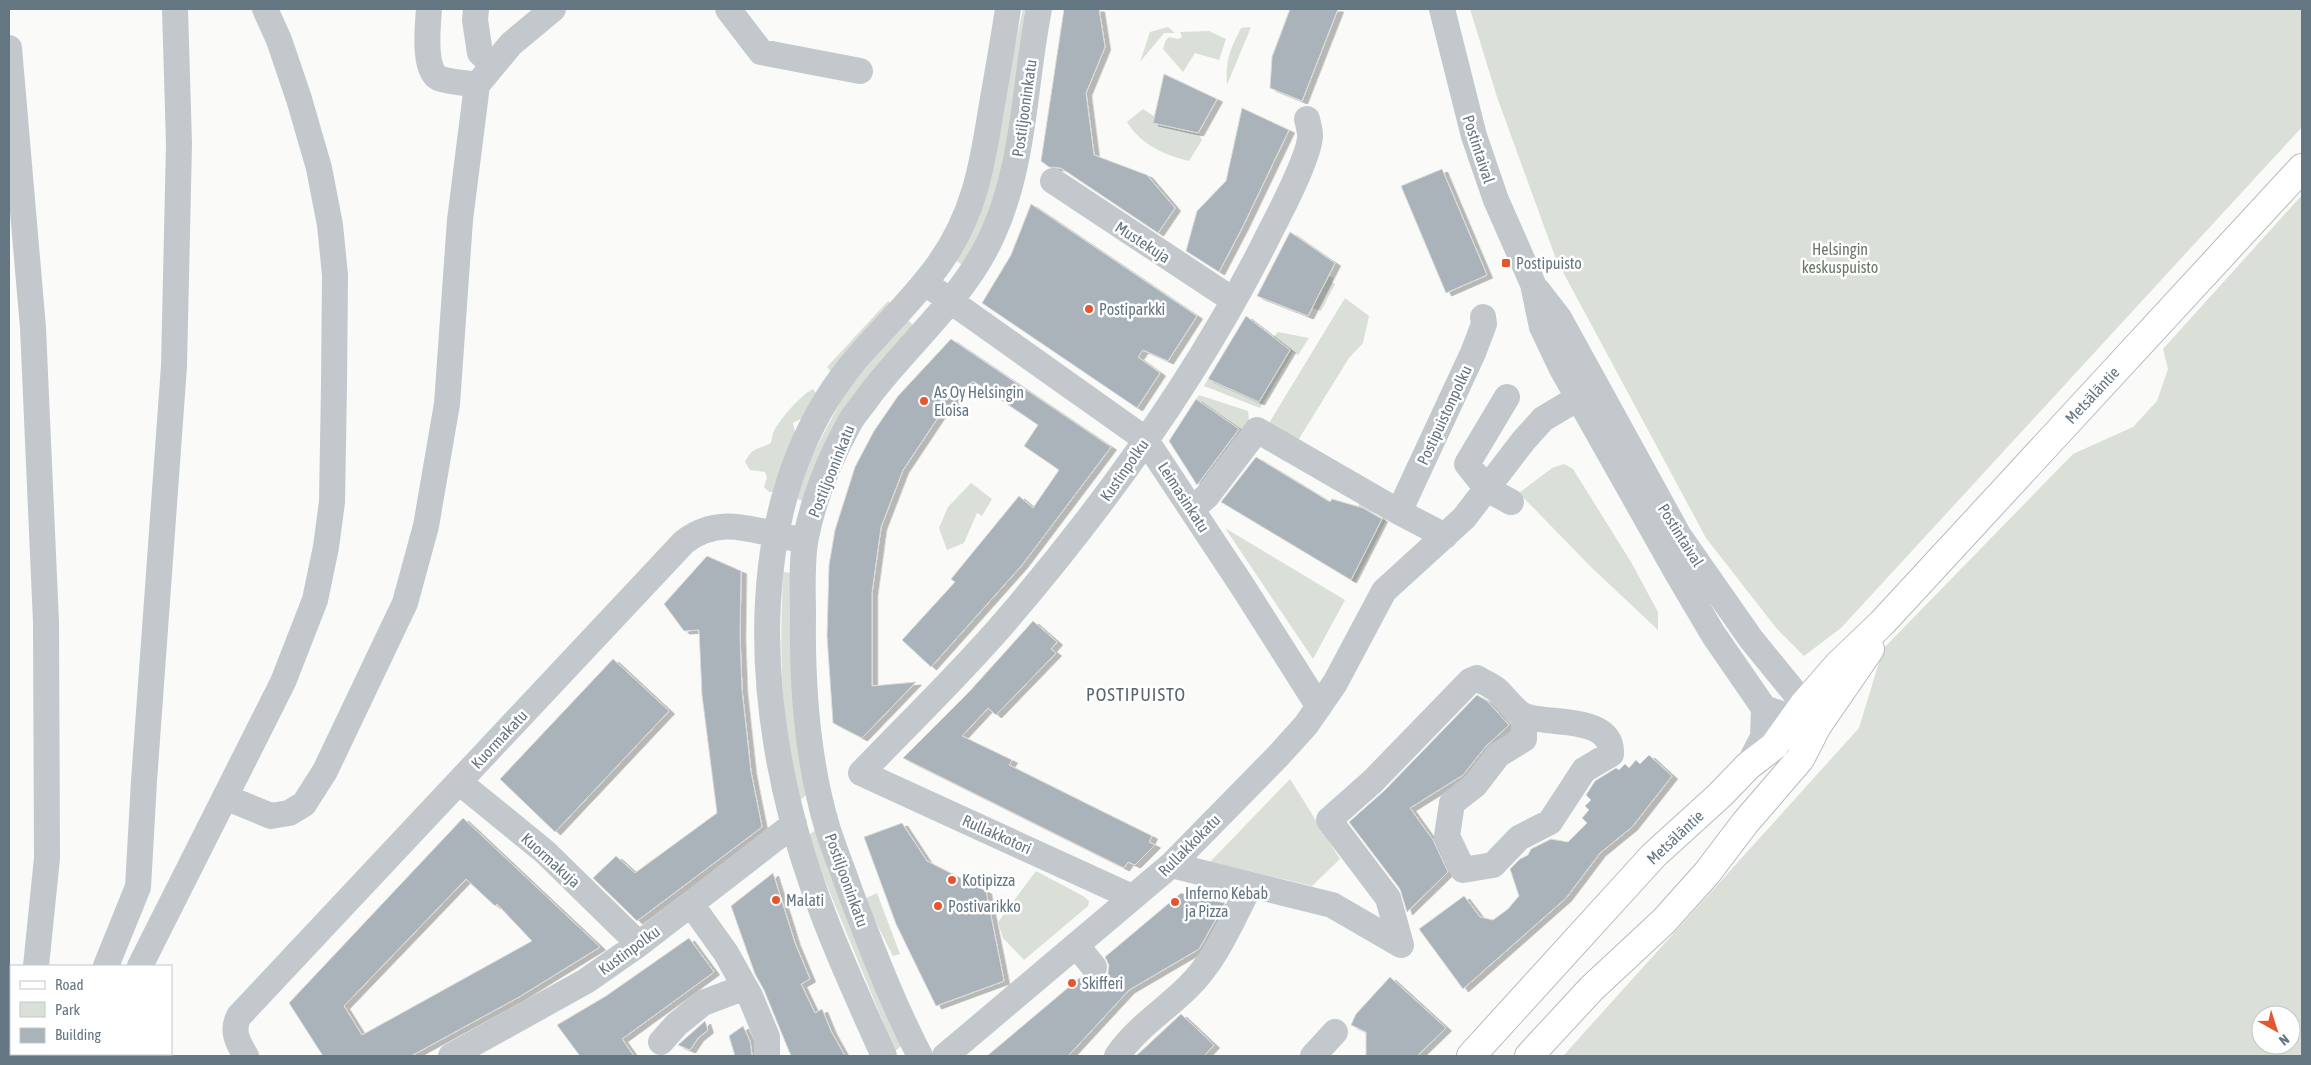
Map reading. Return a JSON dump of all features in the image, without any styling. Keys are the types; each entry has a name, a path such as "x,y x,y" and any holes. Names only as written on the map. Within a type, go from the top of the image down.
{"main road":[{"name":"Metsäläntie","path":"1471,1056 1654,855 1720,795 1748,766 1774,746 1805,717 1872,646 1882,623 2302,168"},
{"name":"Metsäläntie","path":"1529,1056 1592,988 1664,920 1707,873 1745,823 1800,759 1805,717"}],"street":[{"path":"106,965 138,887 174,366 179,144 175,9"},
{"path":"141,965 283,682 315,600 326,546 332,502 335,275 330,225 319,168 299,99 280,40 265,9"},
{"path":"429,9 429,61 435,75 440,79 477,85"},
{"path":"476,9 475,20 480,53 492,64"},
{"path":"225,797 271,816 289,813 304,804 325,771 405,603 426,526 448,404 460,220 477,85 492,64 517,38 553,9"},
{"path":"728,9 761,52 860,71"},
{"name":"Postiljooninkatu","path":"884,1056 843,964 794,824 780,761 772,708 767,635 775,535 790,477 805,439 827,399 852,362 925,283 950,247 966,218 977,188 1008,9"},
{"name":"Postiljooninkatu","path":"920,1056 867,938 828,830 821,800 808,725 802,653 806,540 811,516 824,480 852,419 886,374 950,301 974,269 992,238 1014,175 1032,44 1039,9"},
{"name":"Postintaival","path":"1442,9 1474,136 1496,200 1532,284 1542,327 1561,367 1588,394 1679,536 1805,717"},
{"path":"9,48 33,328 46,622 47,858 36,965"},
{"name":"Kustinpolku","path":"861,773 1002,626 1088,522 1186,380 1256,261 1299,170 1310,137 1307,119"},
{"name":"Mustekuja","path":"1053,181 1233,300"},
{"name":"Leimasinkatu","path":"925,283 1145,439 1319,707"},
{"name":"Postintaival","path":"1532,284 1559,318 1588,394 1713,634 1764,708"},
{"name":"Postipuistonpolku","path":"1399,512 1473,353 1484,324 1483,317"},
{"name":"Rullakkokatu","path":"945,1056 1171,866 1278,756 1306,725 1335,683 1384,591 1464,518 1524,440 1544,419 1588,394"},
{"path":"1506,397 1466,464 1487,489 1511,502"},
{"path":"1192,509 1207,496 1257,430 1399,512 1445,536"},
{"name":"Kuormakatu","path":"246,1056 234,1032 235,1023 242,1012 684,542 694,535 721,525 756,529 775,535 806,540"},
{"path":"1171,866 1332,905 1394,952 1388,898 1329,820 1373,781 1470,681 1477,678 1495,689 1524,716 1590,727 1605,735 1612,747 1611,754 1584,770 1550,822 1519,838 1493,865 1463,870 1447,836 1452,803 1475,785 1498,755 1524,740 1524,716"},
{"path":"1748,766 1763,737 1764,708 1805,717"},
{"name":"Rullakkotori","path":"861,773 1132,897"},
{"name":"Kuormakuja","path":"459,782 545,852 640,944"},
{"name":"Kustinpolku","path":"451,1056 586,980 640,944 794,824"},
{"path":"1117,1056 1128,1040 1146,1022 1189,987 1220,946 1233,916 1250,886"},
{"path":"691,904 726,954 745,987 767,1037 767,1056"},
{"path":"1076,945 1094,966"},
{"path":"661,1042 676,1025 703,1003 745,987"},
{"path":"1313,1056 1335,1032"}],"green space":[{"path":"1023,9 1029,9 1011,126 994,204 964,266 955,260 1007,82"},
{"name":"Helsingin keskuspuisto","path":"1470,9 2302,9 2302,127 1841,628 1804,656 1777,629 1706,538 1556,259 1497,97"},
{"path":"1168,27 1175,33 1164,33 1140,62 1150,32"},
{"path":"1251,27 1227,85 1227,69 1231,49 1241,28"},
{"path":"1209,31 1226,39 1219,60 1195,53 1183,72 1163,49 1169,37 1178,39 1182,37 1180,32"},
{"path":"1143,109 1155,117 1154,123 1198,133 1202,140 1189,161 1154,148 1132,130 1127,122"},
{"path":"2302,195 2302,1056 1563,1056 1859,728 1883,649 2073,454 2133,427 2157,401 2168,369 2163,349"},
{"path":"1329,276 1334,278 1332,282 1335,284 1321,311 1312,308"},
{"path":"1345,298 1369,316 1363,343 1349,358 1297,442 1266,428"},
{"path":"888,301 893,305 833,374 827,367"},
{"path":"907,319 914,326 806,502 797,499 805,469 845,393"},
{"path":"1278,332 1309,338 1298,355 1293,352 1260,408 1204,386 1208,379"},
{"path":"813,389 817,394 802,418 793,423 795,432 773,492 769,492 764,487 767,477 765,472 750,470 745,462 753,451 771,443 773,432 781,420 797,402"},
{"path":"1199,395 1248,411 1250,430 1247,435 1196,399"},
{"path":"1564,464 1573,469 1631,562 1658,612 1658,630 1592,568 1519,493 1552,468"},
{"path":"971,483 992,499 982,516 977,513 964,543 947,550 939,528 948,507"},
{"path":"1359,504 1389,514 1355,582 1351,580 1383,516 1358,507"},
{"path":"1225,528 1345,600 1313,659"},
{"path":"783,572 793,573 809,793 800,800 790,751 782,680"},
{"path":"1290,779 1340,859 1312,886 1210,862"},
{"path":"818,828 904,1044 895,1051 821,871 809,835"},
{"path":"1036,871 1089,901 1088,906 1024,960 1003,938 998,922"},
{"path":"877,893 900,954 893,956 864,899"}],"building":[{"path":"1064,9 1099,9 1105,47 1086,93 1094,155 1147,175 1175,208 1158,233 1061,168 1049,167 1041,161"},
{"path":"1290,9 1338,9 1302,101 1270,88 1272,57"},
{"path":"1164,74 1217,99 1198,133 1153,123"},
{"path":"1242,108 1289,130 1219,272 1186,251 1197,211 1226,181"},
{"path":"1442,169 1487,275 1446,293 1401,186"},
{"name":"Postiparkki","path":"1031,204 1197,316 1168,361 1143,350 1138,357 1160,373 1137,408 982,303 1011,255"},
{"path":"1290,232 1335,263 1308,316 1257,296"},
{"path":"1246,316 1290,350 1259,402 1208,379"},
{"path":"951,339 1111,447 1022,565 931,667 902,640 955,582 951,579 1019,496 1033,508 1059,470 1024,446 1038,425 973,381 939,416 903,470 881,527 872,593 872,686 916,682 862,738 833,723 827,636 829,565 835,530 855,467 874,431 898,396"},
{"path":"1196,399 1239,429 1197,485 1169,441"},
{"path":"1256,457 1330,502 1332,499 1363,508 1382,519 1351,580 1221,502"},
{"path":"707,556 741,571 740,637 742,690 751,772 762,827 637,921 593,878 616,856 635,873 717,813 702,695 699,630 684,631 664,604"},
{"path":"1033,621 1057,642 1051,649 1056,653 996,715 988,708 962,736 1012,760 1009,765 1152,836 1149,842 1155,845 1135,865 1128,862 1124,868 903,758 969,692"},
{"path":"613,659 669,711 555,832 500,779"},
{"path":"1477,695 1487,701 1509,725 1486,746 1463,775 1410,808 1433,840 1448,872 1407,912 1400,889 1349,822 1384,791"},
{"path":"1649,755 1672,776 1632,827 1600,853 1566,898 1463,989 1419,929 1464,896 1480,917 1493,920 1508,909 1519,896 1510,869 1520,859 1528,855 1531,849 1551,839 1568,842 1587,823 1582,818 1589,810 1585,806 1591,800 1586,795 1595,781 1616,768 1619,770 1625,764 1629,768 1636,760 1640,764"},
{"path":"463,818 600,947 519,997 411,1056 323,1056 289,1003","holes":["466,879 495,906 497,904 532,941 362,1035 344,1006"]},
{"name":"Postivarikko","path":"902,823 927,861 986,891 1004,981 936,1006 896,924 864,837"},
{"path":"773,873 795,943 810,979 801,984 815,1013 822,1009 831,1031 845,1056 791,1056 764,990 755,974 731,906"},
{"path":"1181,893 1225,903 1199,949 1129,990 1068,1056 987,1056 1082,976 1088,981 1096,982 1104,978 1108,973 1109,965 1105,957"},
{"path":"689,938 714,972 622,1039 634,1056 580,1056 557,1025 606,996"},
{"path":"1390,977 1446,1028 1417,1056 1366,1056 1366,1032 1351,1025 1356,1014"},
{"path":"1181,1014 1214,1045 1204,1056 1136,1056"},
{"path":"705,1021 708,1030 698,1038 690,1050 678,1045"},
{"path":"743,1026 750,1041 752,1056 735,1056 729,1036"}],"place":[{"name":"Postipuisto","path":"1506,263"},
{"name":"Postiparkki","path":"1089,309"},
{"name":"As Oy Helsingin Eloisa","path":"924,401"},
{"name":"Kotipizza","path":"952,880"},
{"name":"Malati","path":"776,900"},
{"name":"Inferno Kebab ja Pizza","path":"1175,902"},
{"name":"Postivarikko","path":"938,906"},
{"name":"Skifferi","path":"1072,983"}],"district":[{"name":"POSTIPUISTO","path":"1136,695"}]}
